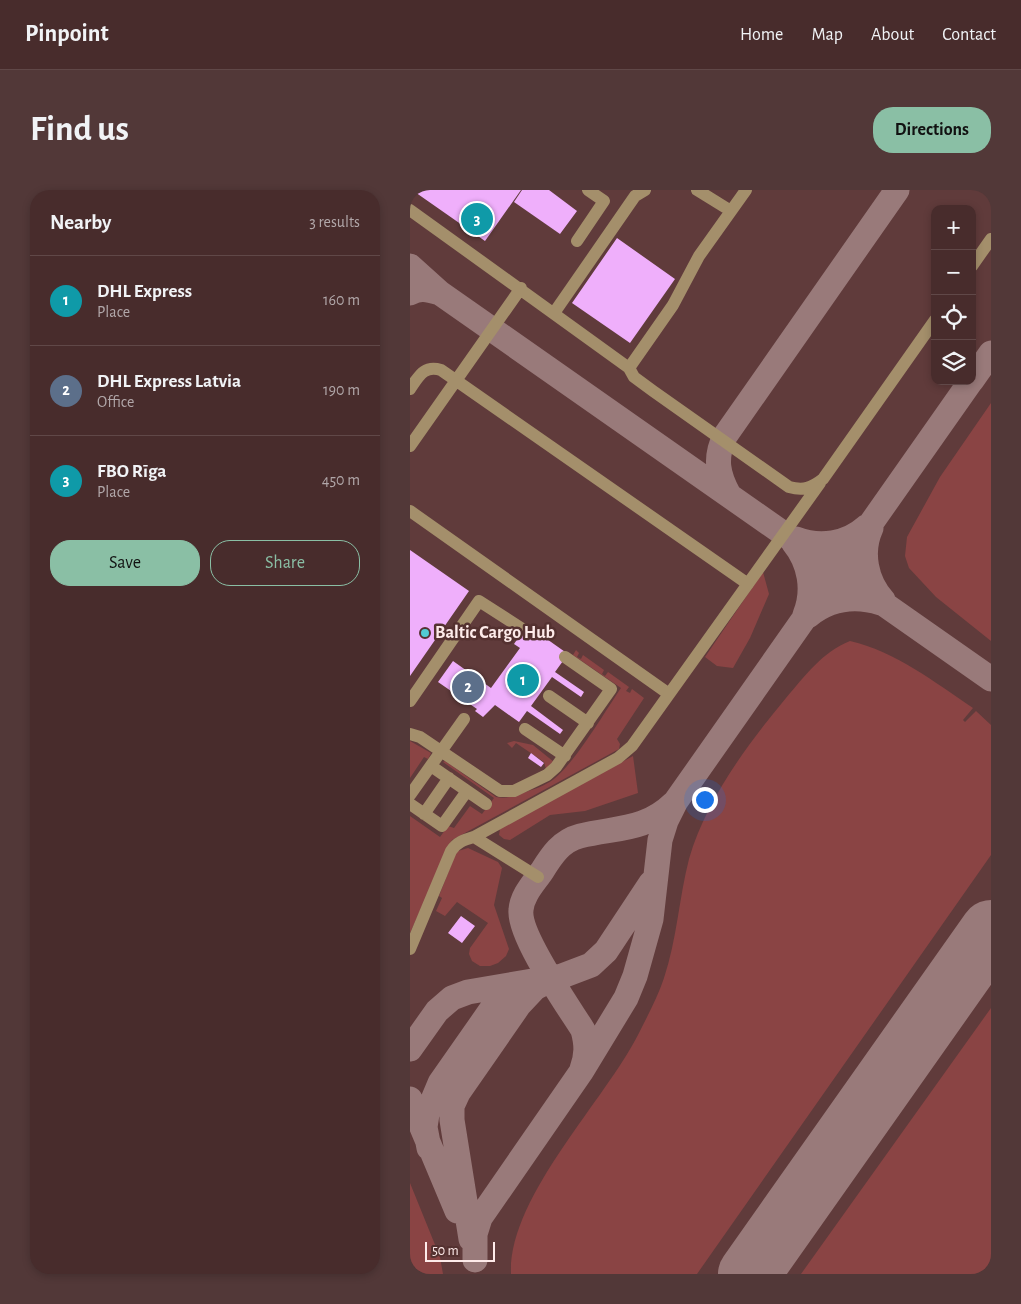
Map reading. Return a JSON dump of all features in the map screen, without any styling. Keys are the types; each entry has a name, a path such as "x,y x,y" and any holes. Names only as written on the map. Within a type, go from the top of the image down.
{"lane":[{"path":"577,241 604,201 588,190"},
{"path":"554,313 635,196 645,190"},
{"path":"697,190 731,211"},
{"path":"629,368 673,305 699,256 746,190"},
{"path":"410,210 521,288 629,368 634,377 652,391 789,487 800,490 811,488 823,479"},
{"path":"976,260 991,239"},
{"path":"410,446 521,288"},
{"path":"410,949 451,851 456,844 474,837 624,753 632,746 931,326"},
{"path":"410,389 423,371 433,368 441,370 748,584"},
{"path":"410,511 669,694"},
{"path":"410,701 479,600 524,630"},
{"path":"410,734 420,737 490,786 504,792 514,791 547,775 565,756 611,689 565,657"},
{"path":"549,696 588,723"},
{"path":"410,795 464,719"},
{"path":"525,729 565,756"},
{"path":"431,766 486,804"},
{"path":"424,814 449,778"},
{"path":"410,804 442,826 467,791"},
{"path":"474,837 538,877"}],"shaded area":[{"path":"991,403 991,641 936,597 909,568 905,556 907,537 940,477"},
{"path":"763,572 769,594 750,638 733,668 717,666 705,657"},
{"path":"850,641 884,652 899,660 973,708 963,720 965,722 976,711 991,725 991,855 697,1274 511,1274 514,1244 525,1213 541,1182 624,1060 653,1006 664,978 672,948 689,859 696,837 717,795 743,754 800,681 822,658"},
{"path":"576,650 579,653 577,657 581,659 583,655 604,670 602,674 605,676 608,672 629,687 626,691 630,693 632,689 644,698 617,739 620,744 619,749 452,840 410,933 410,816 440,837 448,826 454,828 470,806 482,814 494,798 443,762 445,761 500,798 513,796 539,787 554,779 562,771 580,749 621,688 573,655"},
{"path":"410,741 431,753 428,759 424,757 410,778"},
{"path":"514,741 533,745 554,762 546,769 544,762 516,743 512,748 507,743"},
{"path":"633,756 638,793 585,811 550,815 510,840 504,839 499,835 500,829 504,826"},
{"path":"468,848 498,862 502,868 494,905 509,949 506,956 498,963 490,966 480,966 472,961 469,954 470,948 488,923 457,902 445,916 436,911 442,898 439,896 455,855 458,851"},
{"path":"991,1008 991,1274 801,1274"},
{"path":"410,1183 440,1257 443,1274 410,1274"}],"building":[{"path":"412,190 521,190 485,241"},
{"path":"522,190 549,190 577,211 560,234 514,202"},
{"path":"617,238 675,279 630,343 572,303"},
{"name":"Baltic Cargo Hub","path":"410,550 469,591 410,676"},
{"path":"527,625 568,654 555,672 584,692 581,697 552,677 531,706 563,730 560,734 527,711 519,722 495,705 483,717 475,711 477,709 438,682 453,661 491,688 520,648 514,644"},
{"path":"531,753 544,763 541,767 528,758"},
{"path":"461,916 475,926 462,943 448,933"}],"taxiway":[{"path":"729,495 722,480 719,466 719,452 725,436 897,190"},
{"path":"410,266 440,293"},
{"path":"410,293 421,290 440,293 991,679"},
{"path":"976,374 991,353"},
{"path":"475,1260 475,1234 480,1218 581,1072 626,998 635,976 651,919 660,840 666,821 676,801 968,385"},
{"path":"796,539 814,543 833,543 859,533 866,527"},
{"path":"871,528 866,547 866,566 872,584 883,600"},
{"path":"793,542 799,550 809,577 810,596 805,615"},
{"path":"808,616 825,605 843,600 862,599 881,603"},
{"path":"582,1069 586,1050 583,1030 545,970 527,936 521,910 524,899 553,854 567,841 580,836 630,827 652,819 674,803"},
{"path":"410,1049 437,1011 452,998 468,992 562,976 591,965 606,951 651,883"},
{"path":"471,1239 452,1120 452,1106 458,1093 519,1005 535,988 556,977"},
{"path":"429,1148 425,1127 427,1114 440,1083 491,1010 524,987"},
{"path":"410,1099 457,1211"}],"runway":[{"path":"749,1274 991,931"}],"place":[{"name":"FBO Rīga","path":"477,219"},
{"name":"Baltic Cargo Hub","path":"425,633"},
{"name":"DHL Express","path":"523,680"},
{"name":"DHL Express Latvia","path":"468,687"}]}
